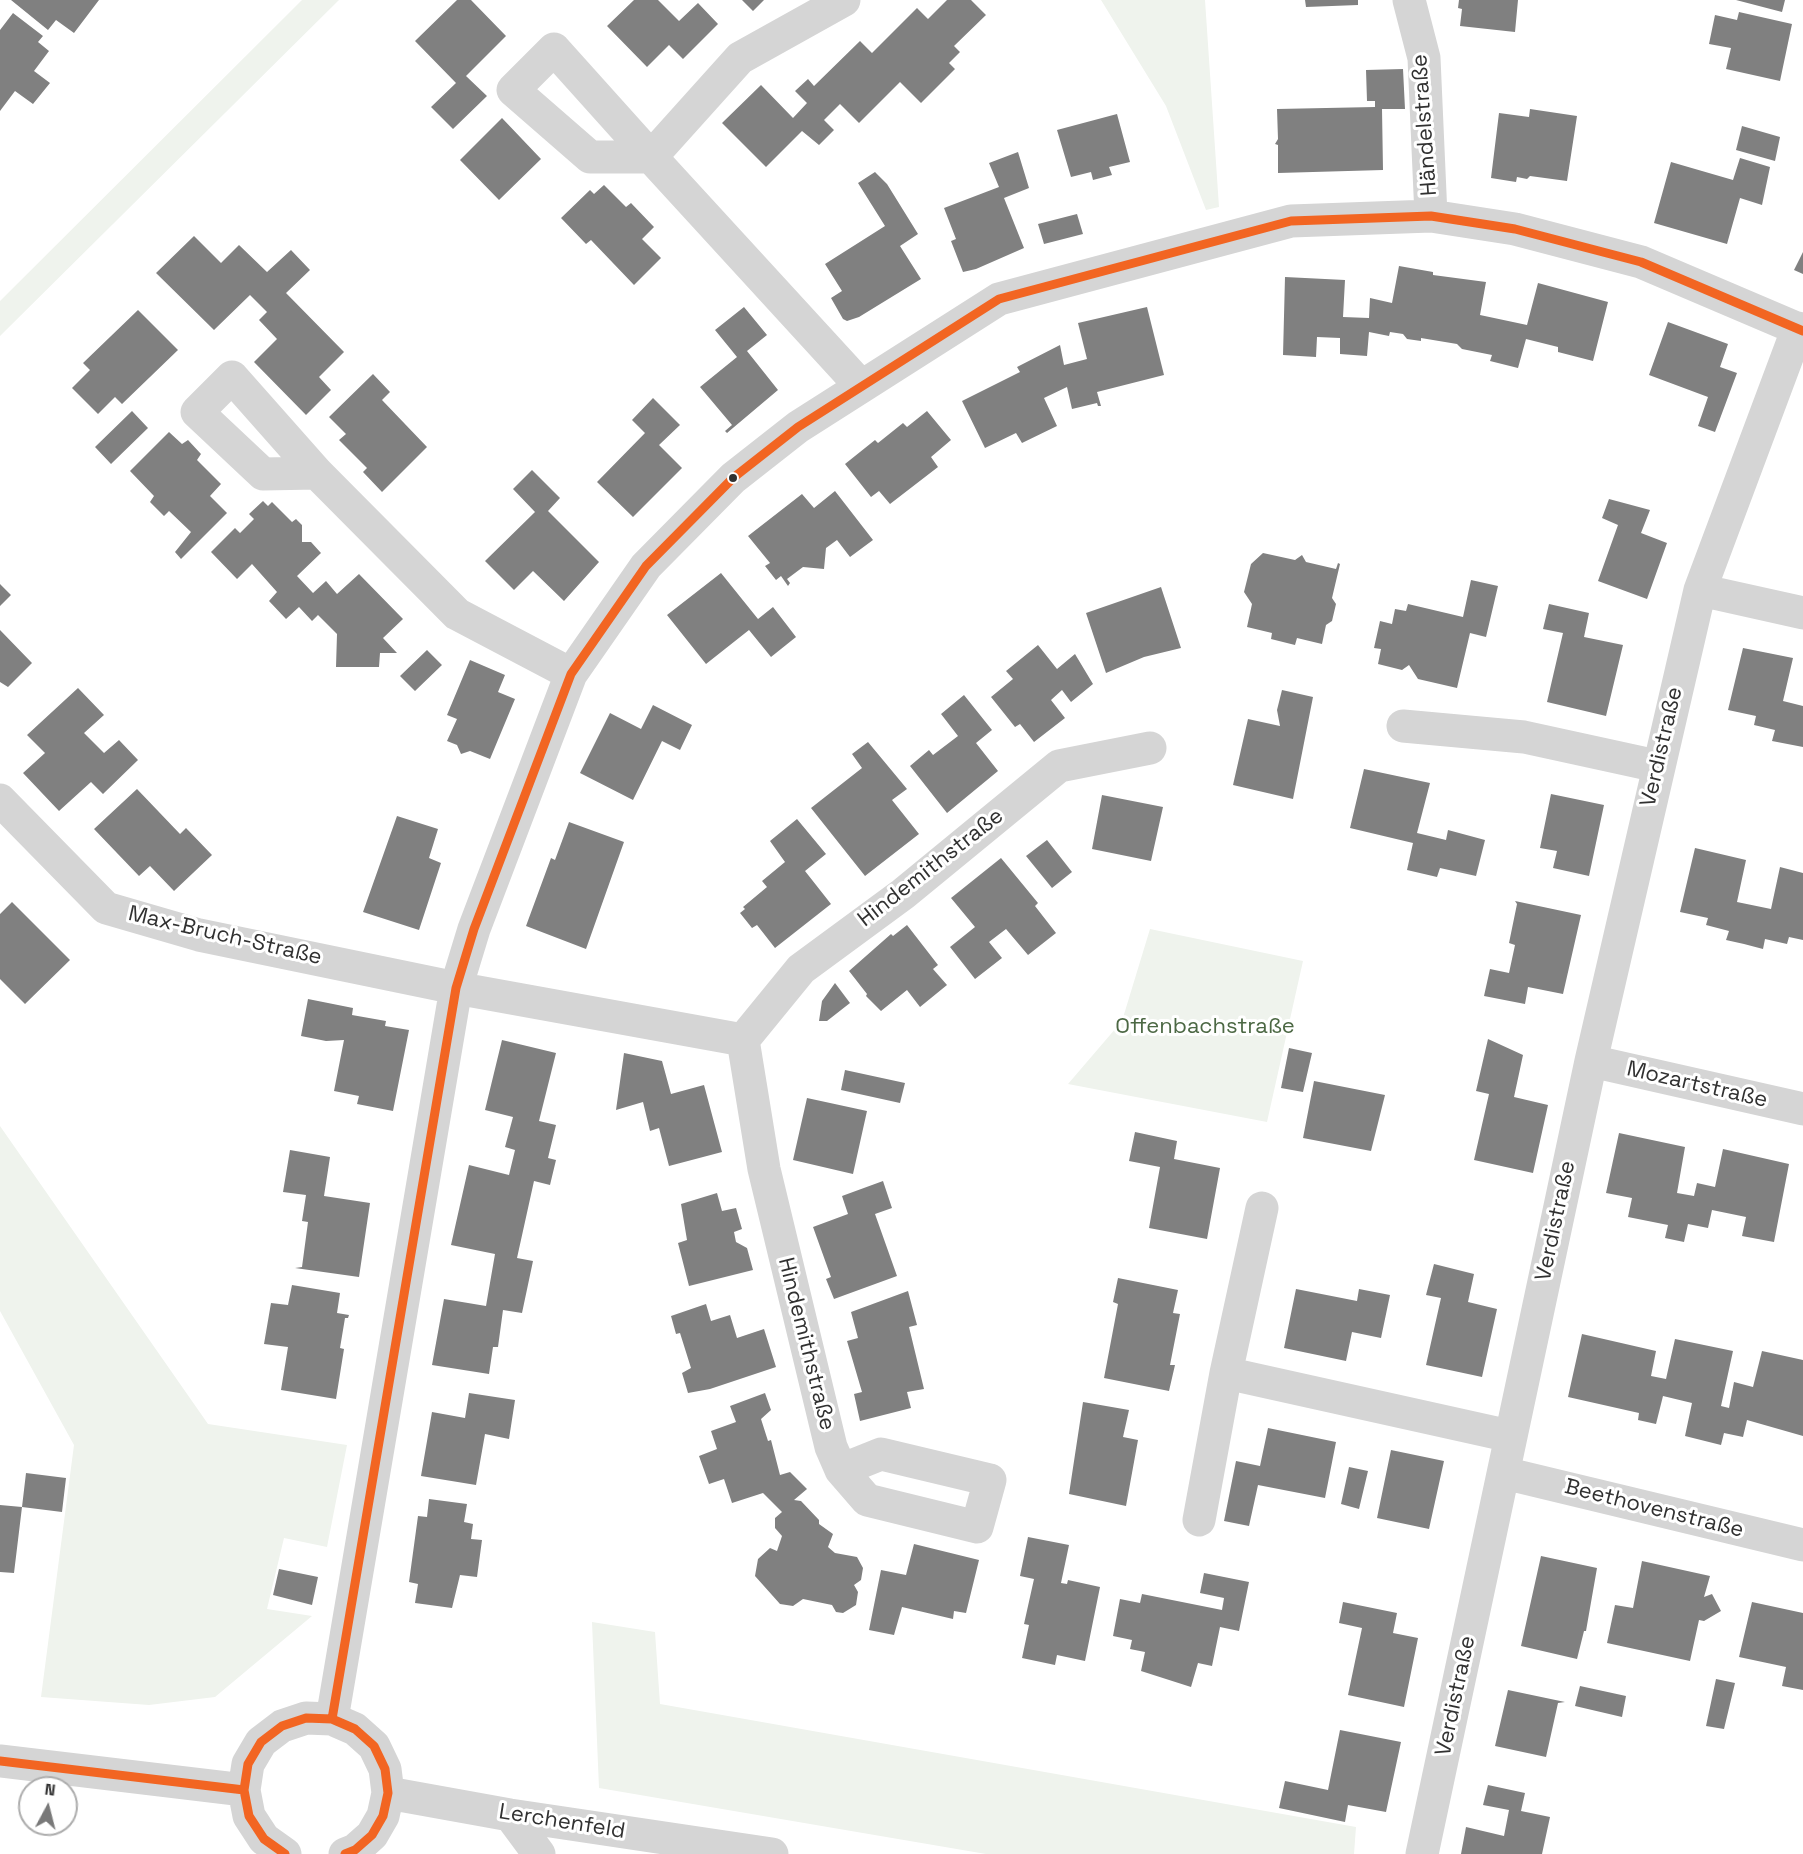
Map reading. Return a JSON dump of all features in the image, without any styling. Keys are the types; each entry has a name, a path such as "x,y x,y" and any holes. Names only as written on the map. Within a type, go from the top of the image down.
{"street":[{"path":"844,0 740,58 651,157 860,385"},
{"name":"Händelstraße","path":"1408,0 1424,58 1431,216"},
{"path":"332,1719 456,988 474,929 571,674 646,566 733,478 798,427 860,385 999,299 1291,220 1431,216 1515,229 1641,262 1801,330"},
{"name":"Verdistraße","path":"1422,1854 1591,1061 1657,766 1700,590 1801,330"},
{"path":"317,472 457,614 571,674"},
{"path":"1700,590 1803,613"},
{"path":"1403,726 1524,737 1657,766"},
{"name":"Hindemithstraße","path":"841,1470 831,1447 764,1169 743,1040 801,969 903,894 1059,766 1150,748"},
{"name":"Max-Bruch-Straße","path":"0,800 106,908 199,934 456,988"},
{"path":"456,988 743,1040"},
{"name":"Mozartstraße","path":"1591,1061 1803,1109"},
{"path":"1199,1520 1226,1374 1262,1208"},
{"path":"1226,1374 1510,1436"},
{"name":"Beethovenstraße","path":"1504,1473 1803,1545"},
{"path":"285,1854 264,1839 249,1816 244,1790 248,1764 261,1742 282,1726 306,1718 332,1719 356,1729 374,1746 385,1769 388,1793 383,1816 372,1835 355,1850 345,1854"},
{"path":"0,1761 244,1790"},
{"name":"Lerchenfeld","path":"388,1793 510,1815 772,1854"},
{"path":"510,1815 539,1854"}],"green space":[{"path":"302,0 339,0 0,336 0,301"},
{"path":"1101,0 1205,0 1219,207 1206,210 1166,106"},
{"name":"Offenbachstraße","path":"1150,929 1303,961 1267,1122 1068,1084 1122,1021"},
{"path":"0,1126 208,1424 347,1445 327,1547 284,1538 267,1609 312,1616 215,1697 149,1705 41,1697 74,1445 0,1311"},
{"path":"592,1622 655,1632 660,1704 1356,1827 1354,1854 986,1854 599,1788"}],"building":[{"path":"11,0 99,0 74,33 56,20 48,30"},
{"path":"457,0 471,0 506,36 466,76 487,96 453,129 431,107 456,83 415,41"},
{"path":"634,0 658,0 679,21 698,3 718,24 683,59 669,45 647,67 607,26"},
{"path":"742,0 764,0 753,11"},
{"path":"947,0 971,0 986,15 954,46 960,52 949,63 955,69 921,103 900,82 859,123 840,104 824,120 834,130 819,145 802,131 766,167 722,123 761,85 793,118 807,103 795,91 808,79 814,86 860,41 872,53 917,8 928,19"},
{"path":"1305,0 1358,0 1358,5 1306,7"},
{"path":"1459,0 1518,0 1515,32 1460,26 1462,9 1458,8"},
{"path":"1736,0 1785,0 1782,12"},
{"path":"1739,12 1792,24 1780,81 1726,69 1731,48 1709,44 1715,15 1737,20"},
{"path":"13,13 43,36 38,42 49,51 34,71 50,83 33,104 15,91 0,111 0,30"},
{"path":"1403,69 1405,109 1382,109 1383,170 1278,173 1278,145 1275,144 1278,139 1277,109 1375,107 1375,101 1367,101 1366,70"},
{"path":"1530,109 1577,116 1567,181 1530,176 1527,179 1517,177 1516,182 1491,178 1499,113 1529,117"},
{"path":"1117,114 1130,162 1109,167 1112,175 1093,180 1091,172 1071,177 1057,130"},
{"path":"502,118 541,159 499,200 460,160"},
{"path":"1742,126 1780,137 1775,161 1736,150"},
{"path":"1018,152 1029,188 1004,198 1024,248 976,269 963,272 951,241 956,239 944,208 999,187 989,163"},
{"path":"1740,158 1770,167 1762,205 1740,198 1727,244 1654,223 1671,162 1733,180"},
{"path":"875,172 887,184 918,234 900,246 921,279 859,317 847,321 843,319 831,298 842,291 825,264 885,226 858,183"},
{"path":"604,185 626,207 631,203 654,227 642,239 661,258 634,285 591,240 586,244 561,218 590,190 594,194"},
{"path":"1077,214 1083,234 1044,244 1038,224"},
{"path":"194,236 221,263 239,245 267,272 291,250 310,270 286,293 344,352 319,377 331,390 306,415 254,362 277,339 259,320 267,312 250,295 214,330 156,273"},
{"path":"1803,252 1803,274 1794,270"},
{"path":"1399,266 1433,272 1433,275 1486,282 1480,315 1527,325 1538,283 1608,302 1593,361 1558,352 1558,347 1526,339 1518,368 1490,361 1492,355 1462,349 1457,344 1421,338 1421,341 1407,339 1403,334 1390,332 1389,336 1369,332 1367,356 1340,354 1340,338 1317,337 1316,357 1283,355 1285,277 1345,280 1343,317 1369,318 1370,298 1392,303"},
{"path":"744,307 767,335 747,351 778,390 727,433 725,431 732,425 700,387 737,357 715,330"},
{"path":"1147,307 1164,375 1097,392 1101,406 1097,403 1072,409 1067,387 1044,398 1057,426 1022,443 1016,433 985,448 962,401 1020,372 1017,367 1060,345 1064,365 1087,359 1078,323"},
{"path":"138,310 178,350 122,404 115,397 98,414 72,388 90,370 83,363"},
{"path":"1668,322 1728,344 1720,367 1737,373 1715,432 1698,426 1708,397 1649,375"},
{"path":"373,374 390,392 382,400 427,447 382,492 363,472 367,468 339,440 346,434 329,417"},
{"path":"653,398 680,425 659,445 682,468 633,517 597,482 645,433 632,420"},
{"path":"132,411 148,428 111,464 95,447"},
{"path":"927,411 951,440 931,457 938,467 890,504 879,491 871,497 845,464 875,440 878,443 903,423 907,427"},
{"path":"169,432 182,444 188,440 201,454 197,460 221,484 210,496 227,513 181,559 175,552 191,532 169,511 164,516 150,502 154,496 130,471"},
{"path":"532,470 560,498 548,511 599,562 564,601 533,571 514,590 485,561 535,512 513,489"},
{"path":"835,491 873,540 850,557 837,540 826,548 824,569 803,567 787,579 790,583 788,586 781,576 776,580 765,566 770,563 748,536 802,494 814,508"},
{"path":"1609,499 1650,510 1641,533 1667,543 1647,599 1598,581 1618,525 1602,518"},
{"path":"263,501 268,506 272,502 292,522 296,519 302,525 302,542 311,542 321,553 297,576 313,593 326,581 337,594 359,574 403,619 383,638 397,653 380,653 379,667 336,667 337,634 318,615 312,621 299,607 286,619 269,601 277,592 252,564 237,579 211,552 235,528 240,533 254,519 249,514"},
{"path":"1263,553 1295,560 1302,555 1306,562 1336,569 1338,563 1340,564 1332,598 1336,604 1332,621 1326,625 1322,644 1297,638 1295,645 1271,639 1272,633 1247,627 1252,604 1244,592 1251,564"},
{"path":"721,573 758,619 773,607 796,637 771,657 749,630 706,664 667,615"},
{"path":"1471,580 1498,586 1486,637 1470,633 1457,688 1418,679 1409,665 1402,670 1378,664 1381,649 1374,648 1380,621 1392,624 1395,609 1406,611 1408,604 1463,617"},
{"path":"0,584 11,595 0,606"},
{"path":"1161,587 1181,648 1144,657 1106,673 1086,613"},
{"path":"1549,604 1589,613 1584,637 1623,645 1606,716 1547,702 1563,633 1543,629"},
{"path":"0,630 32,663 8,687 0,682"},
{"path":"1038,645 1057,669 1075,654 1093,684 1071,702 1062,690 1051,700 1065,718 1034,742 1020,724 1015,727 991,697 1013,679 1006,671"},
{"path":"1743,648 1793,658 1783,701 1803,706 1803,747 1772,741 1775,730 1754,725 1756,716 1728,710"},
{"path":"427,650 442,665 415,691 400,676"},
{"path":"470,660 505,675 498,692 515,699 490,759 470,751 461,754 457,745 447,741 457,719 447,715"},
{"path":"78,688 104,715 84,733 104,753 119,740 138,760 103,794 91,782 59,811 23,773 45,753 27,735"},
{"path":"1282,690 1313,697 1293,799 1233,785 1248,719 1280,726 1277,710"},
{"path":"964,695 992,730 976,743 998,771 947,813 910,766 929,750 933,755 958,736 941,714"},
{"path":"653,705 692,725 680,750 662,741 633,800 580,773 610,713 641,729"},
{"path":"868,742 907,789 892,800 919,834 865,876 811,808 862,768 852,754"},
{"path":"1364,769 1430,783 1417,833 1446,840 1448,830 1485,840 1476,876 1440,868 1437,877 1407,870 1413,843 1350,828"},
{"path":"137,789 180,834 186,828 212,855 174,891 150,866 139,876 94,829"},
{"path":"1551,794 1604,805 1589,876 1553,868 1557,851 1540,848"},
{"path":"1102,795 1163,807 1151,861 1092,849"},
{"path":"397,816 438,829 429,858 441,863 419,930 363,912"},
{"path":"797,819 826,854 805,871 831,904 775,948 757,925 752,928 740,913 745,909 743,907 767,887 762,881 785,862 770,841"},
{"path":"569,822 624,842 586,949 526,926 551,858 555,860"},
{"path":"1047,840 1072,872 1052,888 1026,856"},
{"path":"1695,848 1746,860 1737,902 1771,909 1780,867 1803,873 1803,940 1789,937 1787,944 1765,939 1763,949 1726,940 1729,931 1706,925 1708,918 1680,912"},
{"path":"1001,858 1038,903 1035,906 1056,933 1028,955 1006,929 989,942 1002,958 975,979 950,947 975,927 951,898"},
{"path":"1515,901 1581,915 1563,994 1528,987 1525,1004 1484,996 1490,969 1509,973 1515,945 1509,943 1517,904"},
{"path":"12,902 70,960 25,1004 0,979 0,914"},
{"path":"907,925 938,965 933,969 947,985 920,1007 907,990 881,1011 866,996 867,994 849,971 891,934 893,936"},
{"path":"835,983 850,1003 827,1021 819,1021 822,1001"},
{"path":"308,999 353,1008 352,1015 386,1021 385,1026 409,1030 393,1111 357,1104 359,1096 334,1091 344,1040 326,1041 301,1036"},
{"path":"1488,1039 1523,1055 1514,1097 1548,1105 1533,1173 1474,1160 1489,1094 1476,1091"},
{"path":"502,1040 556,1053 539,1121 556,1125 548,1158 556,1160 550,1185 534,1181 517,1258 533,1261 522,1313 503,1310 498,1347 493,1347 489,1374 432,1365 444,1299 486,1306 495,1254 451,1245 469,1165 509,1175 515,1150 505,1147 513,1117 485,1110"},
{"path":"1289,1048 1312,1053 1303,1092 1281,1088"},
{"path":"624,1053 662,1061 671,1094 704,1085 722,1152 669,1166 659,1128 650,1131 643,1102 616,1110"},
{"path":"845,1070 905,1083 900,1103 841,1090"},
{"path":"1314,1081 1385,1095 1371,1151 1303,1138"},
{"path":"807,1098 867,1111 853,1174 793,1160"},
{"path":"1135,1132 1177,1141 1174,1159 1220,1168 1207,1239 1149,1228 1160,1167 1129,1161"},
{"path":"1619,1133 1685,1147 1677,1193 1694,1196 1697,1183 1715,1187 1723,1149 1789,1164 1774,1242 1742,1236 1746,1217 1712,1210 1708,1228 1688,1224 1684,1242 1665,1238 1668,1225 1628,1217 1632,1198 1606,1193"},
{"path":"290,1150 330,1157 324,1196 370,1203 359,1277 295,1268 302,1267 308,1222 302,1221 306,1195 283,1192"},
{"path":"883,1181 892,1208 875,1214 897,1276 834,1299 826,1279 831,1277 813,1227 848,1214 842,1196"},
{"path":"717,1193 722,1211 736,1208 742,1229 734,1232 736,1242 747,1248 753,1270 689,1286 678,1243 687,1240 681,1204"},
{"path":"1434,1264 1474,1274 1468,1302 1497,1309 1482,1377 1426,1365 1441,1298 1426,1295"},
{"path":"1118,1278 1178,1290 1173,1313 1180,1314 1170,1365 1175,1365 1169,1391 1104,1378 1118,1304 1113,1302"},
{"path":"292,1285 340,1293 337,1313 349,1315 345,1318 340,1348 344,1349 336,1399 281,1390 288,1347 264,1344 271,1303 288,1305"},
{"path":"1296,1289 1357,1301 1359,1289 1390,1295 1381,1338 1352,1332 1346,1361 1284,1348"},
{"path":"908,1291 917,1325 909,1327 924,1389 907,1392 911,1408 860,1421 854,1394 862,1392 847,1341 858,1338 851,1312"},
{"path":"706,1304 711,1321 730,1315 737,1338 764,1329 776,1367 710,1389 688,1393 682,1373 691,1368 680,1333 676,1334 671,1316"},
{"path":"1582,1334 1656,1351 1651,1376 1666,1379 1675,1339 1733,1351 1721,1406 1729,1408 1734,1382 1753,1387 1762,1351 1803,1360 1803,1436 1747,1420 1743,1437 1724,1433 1721,1445 1685,1436 1692,1403 1663,1396 1656,1424 1638,1420 1639,1413 1568,1397"},
{"path":"469,1393 515,1400 509,1439 485,1434 476,1485 421,1476 432,1412 465,1418"},
{"path":"765,1393 771,1410 761,1419 768,1441 771,1440 780,1475 790,1472 807,1489 794,1500 801,1501 819,1520 819,1524 833,1534 828,1547 835,1553 857,1557 863,1568 861,1580 854,1585 858,1592 856,1605 843,1613 836,1612 832,1605 803,1599 793,1606 780,1604 755,1576 758,1559 770,1548 777,1551 782,1536 775,1528 775,1518 782,1512 763,1493 732,1503 724,1479 709,1484 699,1456 717,1449 711,1431 736,1422 730,1406"},
{"path":"1083,1402 1129,1410 1123,1437 1138,1440 1126,1506 1069,1494"},
{"path":"1268,1428 1336,1442 1325,1498 1258,1485 1249,1526 1224,1521 1236,1461 1260,1466"},
{"path":"1391,1450 1444,1461 1429,1529 1377,1518"},
{"path":"1349,1467 1368,1471 1359,1509 1341,1504"},
{"path":"26,1473 66,1478 62,1512 22,1507"},
{"path":"429,1499 467,1504 464,1522 473,1524 471,1539 482,1540 477,1577 460,1575 452,1608 415,1603 418,1584 409,1582 418,1516 427,1517"},
{"path":"0,1505 22,1507 14,1573 0,1572"},
{"path":"1028,1537 1069,1545 1061,1583 1067,1584 1068,1580 1100,1587 1085,1661 1057,1655 1055,1665 1022,1658 1029,1625 1024,1624 1034,1579 1020,1576"},
{"path":"914,1544 979,1560 966,1613 954,1611 953,1619 902,1607 894,1635 869,1630 881,1570 906,1575"},
{"path":"1541,1556 1597,1568 1586,1631 1584,1631 1577,1659 1521,1646"},
{"path":"1642,1561 1710,1576 1704,1597 1712,1594 1721,1611 1704,1621 1699,1620 1690,1661 1607,1643 1615,1605 1633,1608"},
{"path":"279,1569 318,1577 312,1605 273,1595"},
{"path":"1204,1573 1249,1582 1239,1631 1220,1627 1212,1666 1198,1663 1191,1687 1141,1671 1145,1652 1130,1649 1132,1640 1113,1636 1120,1599 1140,1603 1142,1594 1222,1610 1224,1598 1200,1593"},
{"path":"1343,1602 1397,1613 1393,1633 1418,1638 1404,1707 1348,1695 1362,1628 1339,1623"},
{"path":"1752,1602 1803,1613 1803,1690 1782,1686 1786,1667 1739,1657"},
{"path":"1716,1679 1735,1683 1724,1729 1706,1726"},
{"path":"1580,1686 1626,1696 1622,1717 1575,1706"},
{"path":"1508,1690 1565,1702 1558,1703 1546,1757 1495,1746"},
{"path":"1340,1730 1401,1742 1386,1812 1348,1805 1345,1822 1279,1808 1285,1781 1328,1790"},
{"path":"1488,1785 1525,1793 1521,1811 1550,1817 1542,1854 1461,1854 1466,1827 1504,1836 1509,1810 1483,1805"}],"transit line":[{"path":"332,1719 456,988 474,929 571,674 646,566 733,478 798,427 999,299 1291,221 1431,216 1515,229 1641,262 1803,331"},
{"path":"285,1854 264,1839 249,1816 244,1790 248,1764 261,1742 282,1726 306,1718 332,1719 355,1729 374,1746 385,1769 388,1793 383,1816 372,1835 355,1850 345,1854"},
{"path":"0,1761 244,1790"}]}
